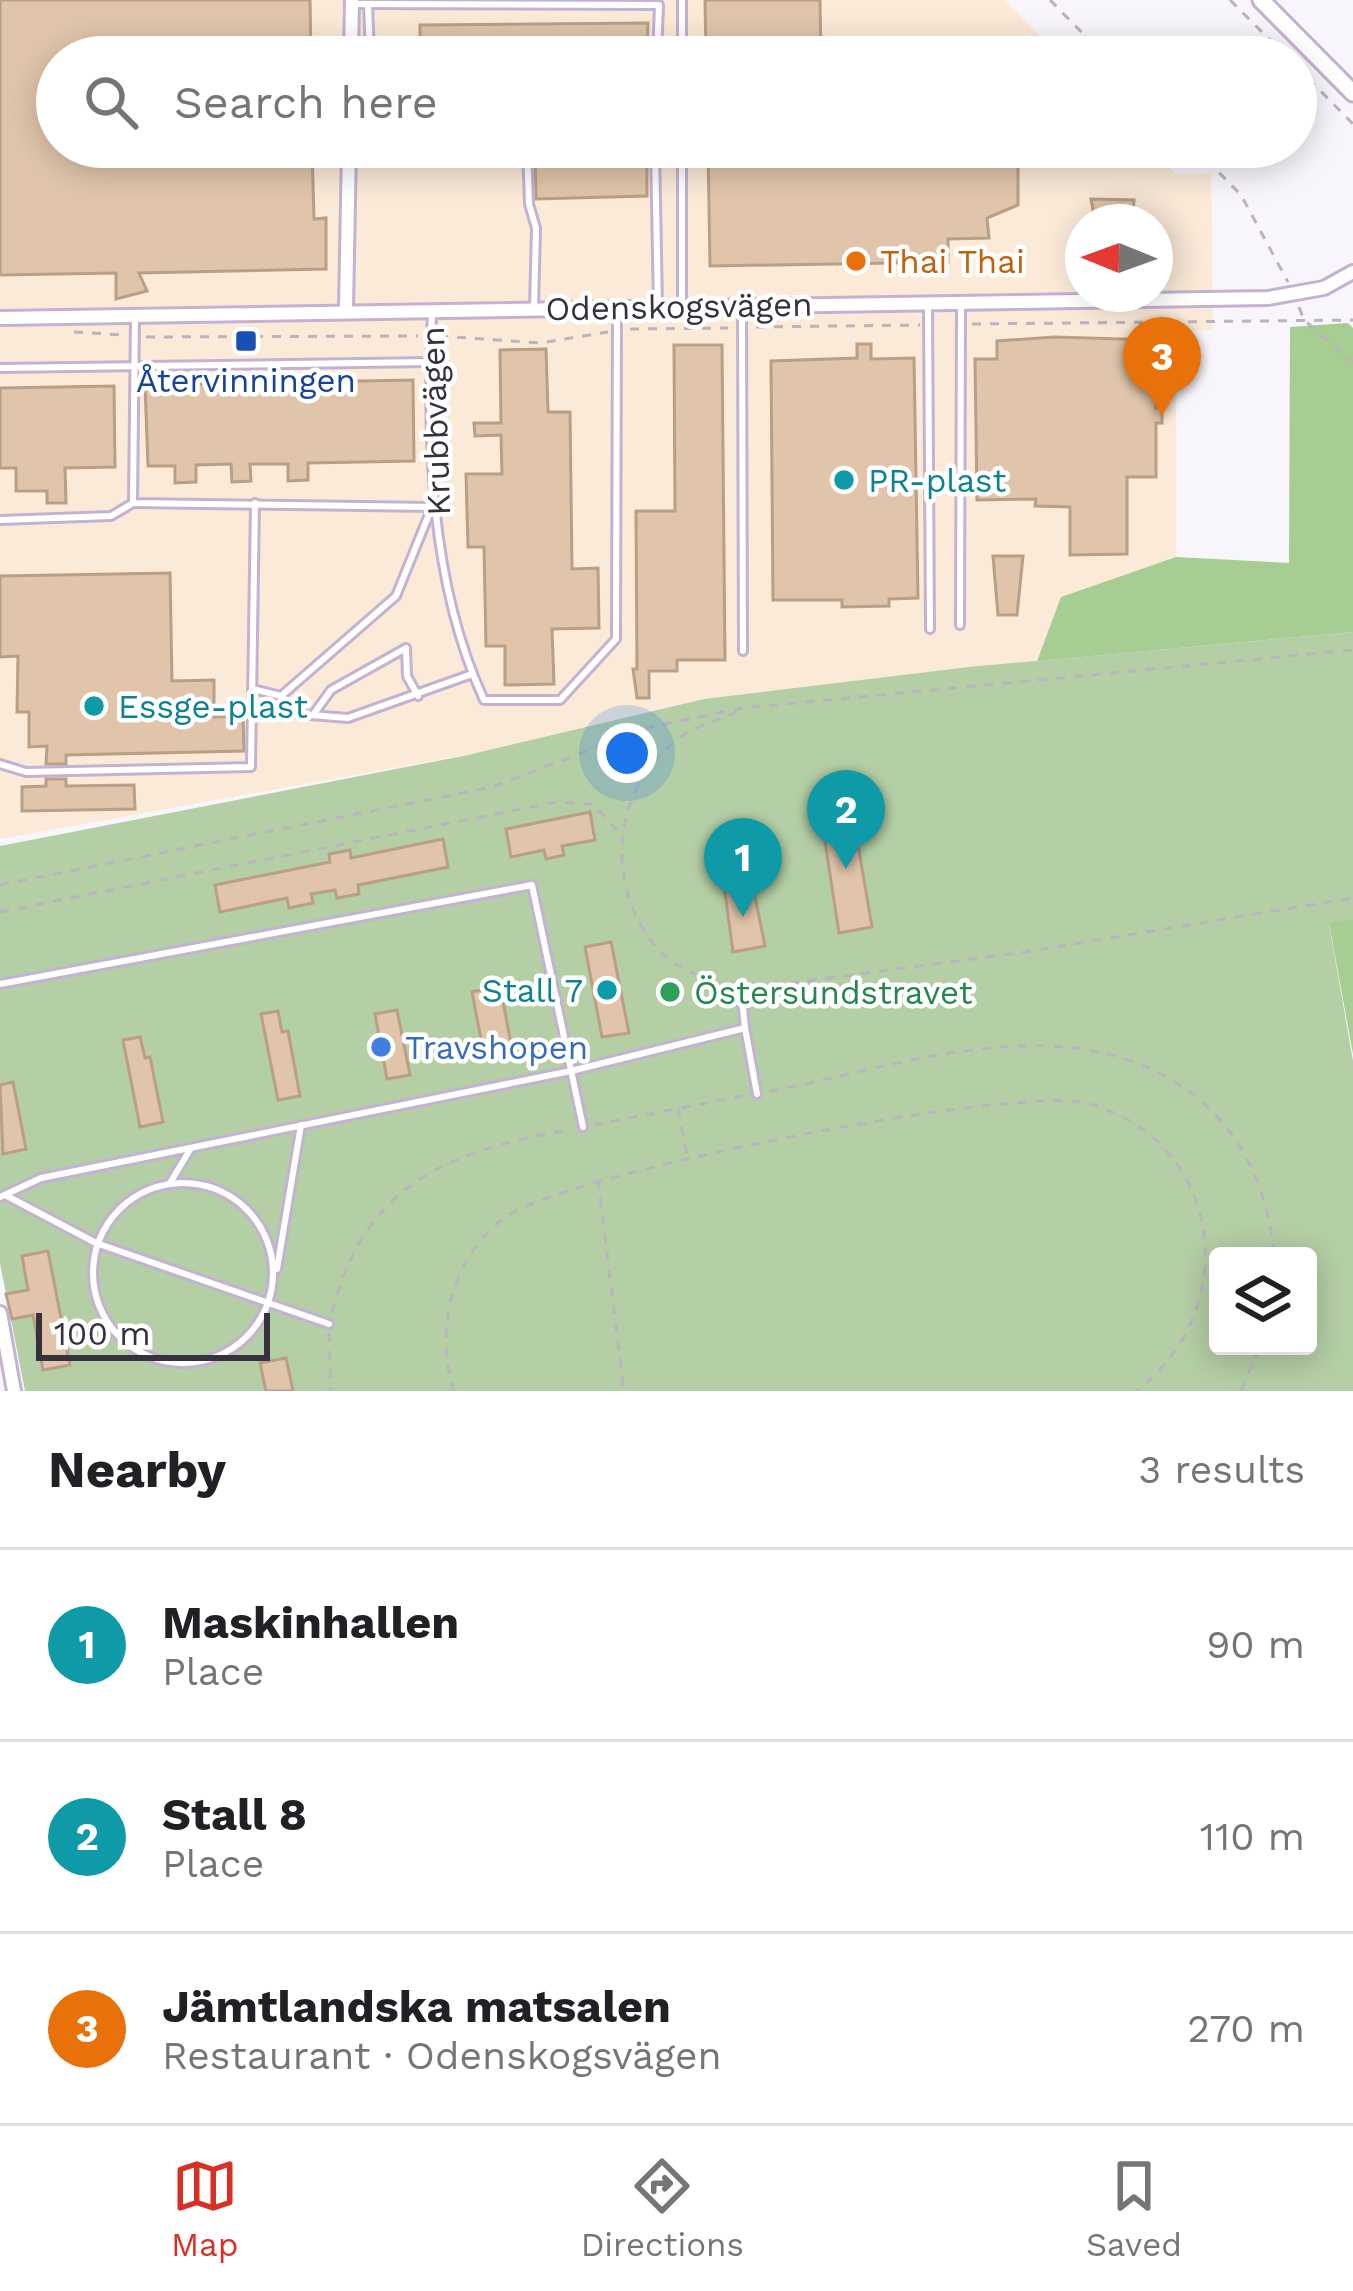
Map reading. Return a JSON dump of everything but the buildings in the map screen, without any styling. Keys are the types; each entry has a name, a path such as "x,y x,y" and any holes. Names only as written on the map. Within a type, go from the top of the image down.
{"street":[{"path":"1265,1 1298,36"},
{"path":"351,36 352,2"},
{"path":"1317,56 1353,94"},
{"path":"346,309 349,168"},
{"name":"Odenskogsvägen","path":"0,318 1295,296 1324,288 1353,272"},
{"path":"0,1312 14,1391"}],"lane":[{"path":"682,0 682,36"},
{"path":"352,2 659,4 658,36"},
{"path":"368,4 369,36"},
{"path":"528,168 536,229 534,308"},
{"path":"655,168 658,307"},
{"path":"682,168 682,307"},
{"path":"960,626 961,301"},
{"path":"928,302 930,629"},
{"path":"742,305 743,651"},
{"path":"253,689 281,696 298,714 348,718 472,674 484,700 560,700 616,639 617,308"},
{"name":"Krubbvägen","path":"432,309 432,507 472,674"},
{"path":"133,503 135,318"},
{"path":"0,368 430,362"},
{"path":"0,520 111,516 133,503 432,507 396,596 281,696"},
{"path":"0,764 26,772 251,767 255,503"},
{"path":"313,715 331,690 406,648 407,676 418,696"},
{"path":"0,984 532,885 583,1127"},
{"path":"741,989 757,1094"},
{"path":"4,1196 41,1178 571,1071 745,1028"},
{"path":"276,1277 254,1216 231,1195 201,1184 170,1183 141,1192 117,1210 96,1243 94,1293 105,1320 124,1342 149,1358 177,1364 206,1362 233,1350 255,1330 276,1277 302,1125"},
{"path":"170,1183 191,1148"},
{"path":"4,1196 96,1243 266,1306 329,1324"}],"path":[{"path":"1050,0 1085,36"},
{"path":"1230,0 1266,36"},
{"path":"1317,87 1353,124"},
{"path":"1215,168 1241,195 1304,320 1353,362"},
{"path":"960,324 1353,320"},
{"path":"64,331 135,337 431,336 540,343 617,330 928,325"},
{"path":"0,884 492,787 650,727 743,708 1353,650"},
{"path":"743,708 677,739 629,802 621,836 632,907 653,945 686,970 741,989 1025,952 1353,898"},
{"path":"0,912 556,802 593,804 621,836"},
{"path":"331,1391 329,1324 353,1257 385,1207 409,1184 467,1152 1011,1046 1061,1043 1145,1063 1211,1109 1231,1131 1269,1210 1273,1247"},
{"path":"454,1391 446,1362 449,1306 458,1275 477,1247 517,1211 597,1179 687,1158 995,1103 1087,1102 1136,1124 1156,1142 1190,1186 1203,1224 1207,1266 1193,1327 1174,1358 1136,1391"},
{"path":"678,1109 687,1158"},
{"path":"597,1179 624,1391"},
{"path":"1241,1391 1256,1355"}],"shaded area":[{"path":"0,0 1005,0 1040,36 36,36 36,168 1170,168 1176,174 1211,173 1213,330 1176,331 1176,557 1061,597 1037,661 704,699 482,752 0,839"}],"green space":[{"path":"1348,323 1353,328 1353,632 1037,661 1061,597 1176,557 1289,563 1290,327"},
{"name":"Östersundstravet","path":"1353,632 1353,919 1329,924 1353,1061 1353,1391 25,1391 0,1263 0,846 468,755 704,699 969,667"},
{"path":"1353,919 1353,1054 1329,923"}],"place":[{"name":"Thai Thai","path":"856,261"},
{"name":"Återvinningen","path":"246,341"},
{"name":"Jämtlandska matsalen","path":"1162,416"},
{"name":"PR-plast","path":"844,480"},
{"name":"Essge-plast","path":"94,706"},
{"name":"Stall 8","path":"846,869"},
{"name":"Maskinhallen","path":"743,917"},
{"name":"Stall 7","path":"607,990"},
{"name":"Östersundstravet","path":"670,992"},
{"name":"Travshopen","path":"381,1047"}]}
